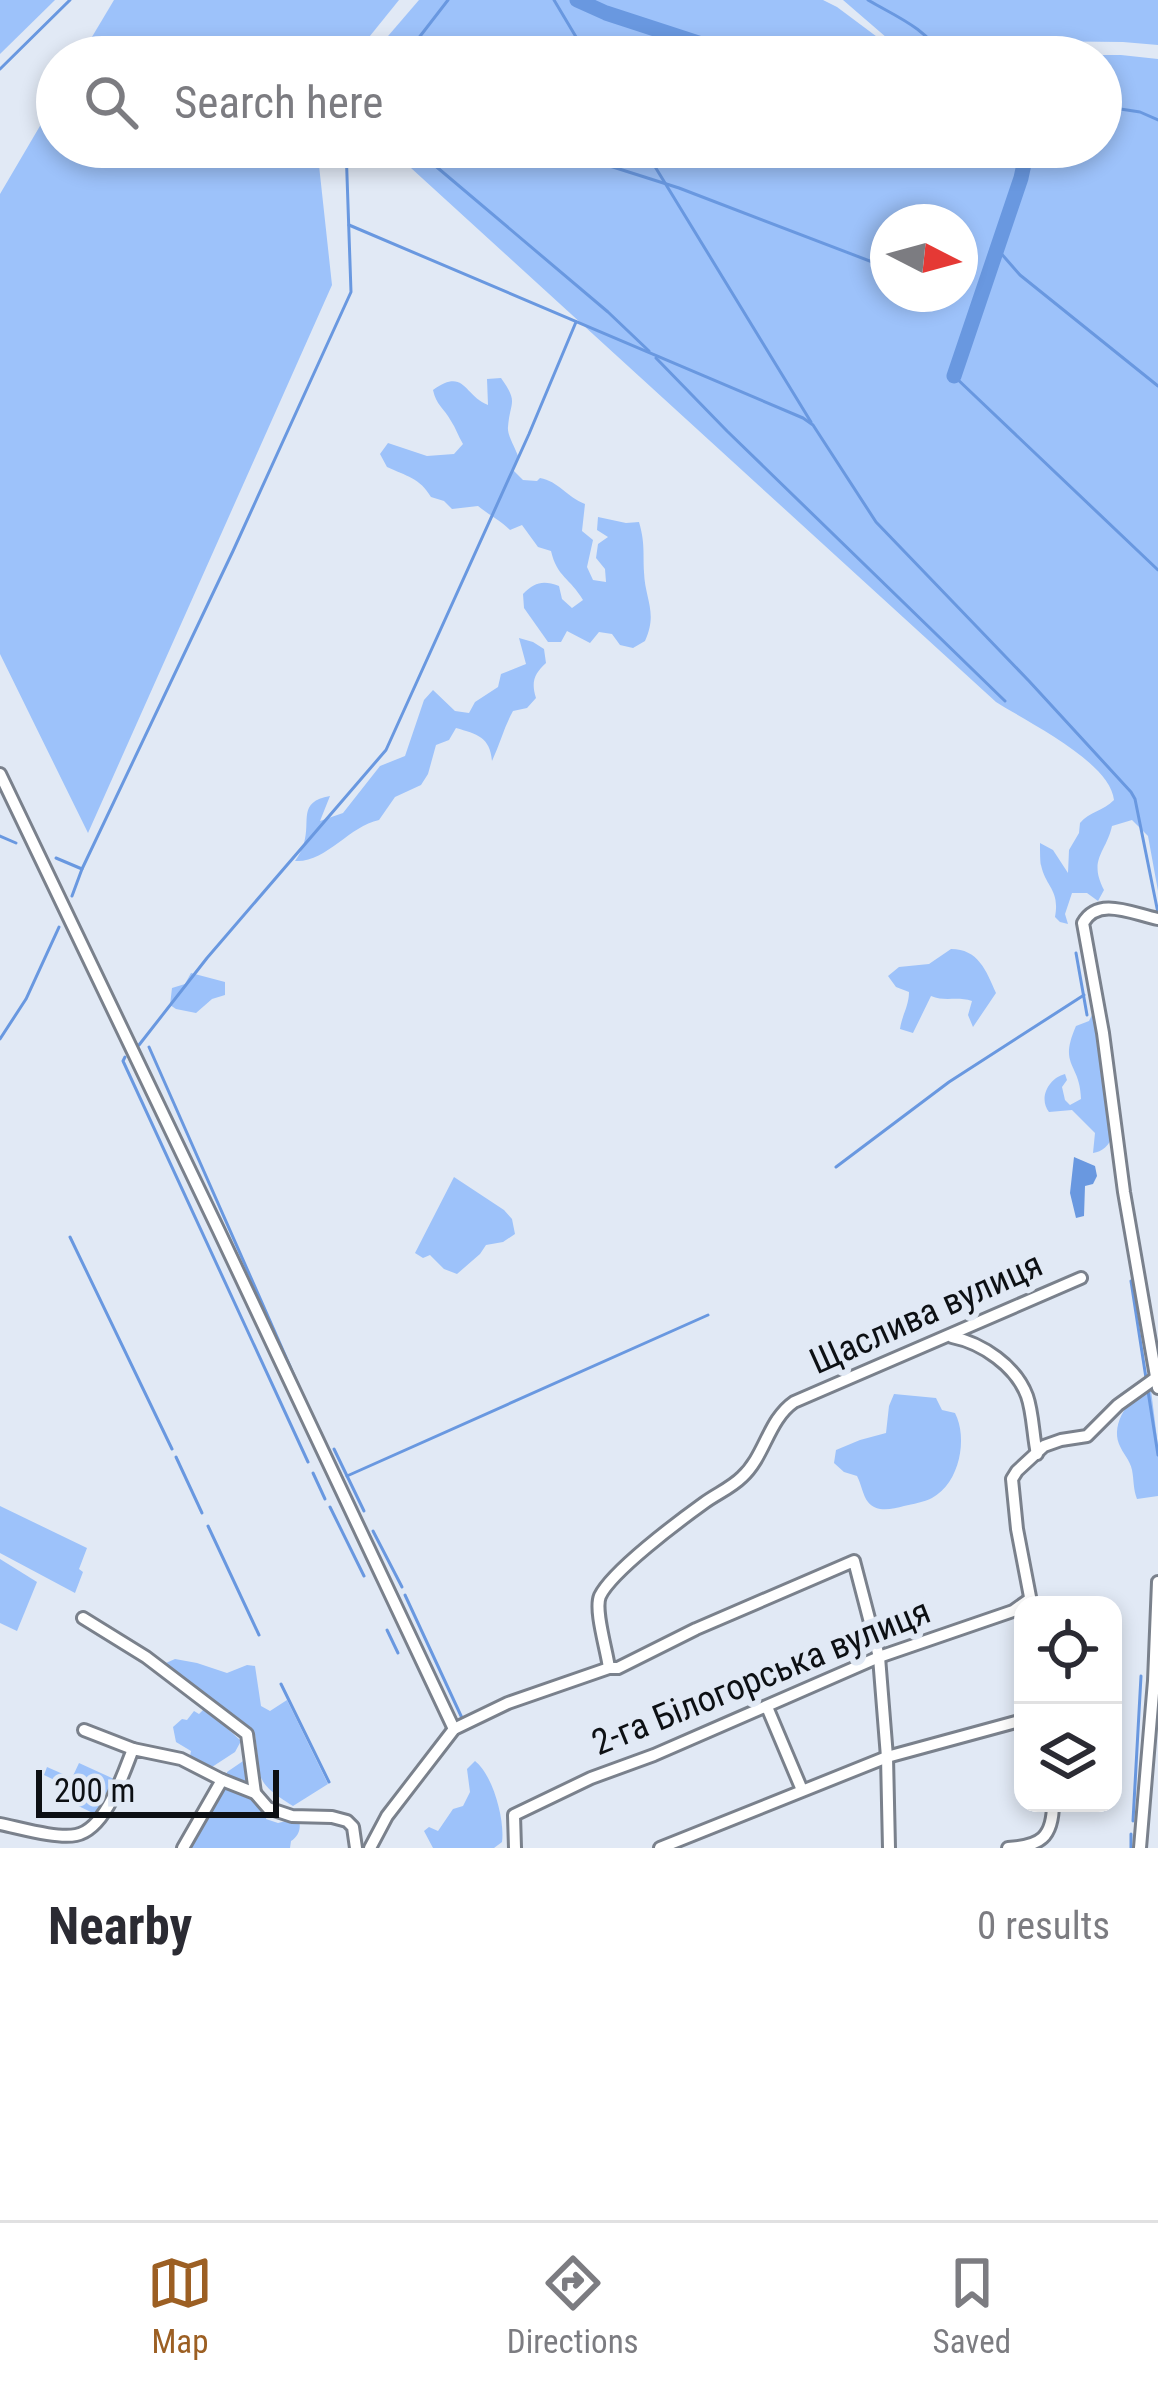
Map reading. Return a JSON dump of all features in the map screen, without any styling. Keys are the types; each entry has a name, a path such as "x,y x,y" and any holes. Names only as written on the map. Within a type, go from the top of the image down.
{"street":[{"path":"0,774 454,1729"},
{"path":"1158,919 1104,907 1092,911 1084,923 1158,1388"},
{"name":"Щаслива вулиця","path":"609,1668 600,1595 637,1557 742,1478 782,1411 1081,1278"},
{"path":"946,1337 958,1337 1014,1372 1027,1397 1036,1454"},
{"path":"1030,1596 1012,1479 1044,1446 1087,1436 1156,1377"},
{"path":"370,1848 387,1816 454,1729 508,1703 618,1668 854,1561 878,1657 889,1848"},
{"path":"1140,1848 1158,1582"},
{"name":"2-га Білогорська вулиця","path":"514,1847 514,1815 591,1778 878,1657 1014,1610"},
{"path":"83,1618 146,1657 247,1734 256,1793 268,1808 292,1816 346,1821 353,1827 356,1848"},
{"path":"767,1707 802,1790"},
{"path":"659,1848 886,1756 1014,1722"},
{"path":"84,1730 134,1749 181,1759 256,1793"},
{"path":"0,1824 74,1836 86,1831 98,1822 112,1799 134,1749"},
{"path":"183,1848 222,1780"},
{"path":"1008,1848 1030,1848 1038,1842 1052,1812"}],"shaded area":[{"path":"0,0 55,0 0,54"},
{"path":"114,0 399,0 370,36 93,36"},
{"path":"419,0 823,0 876,36 388,36"},
{"path":"843,0 1158,0 1158,45 1122,42 1122,36 885,36"},
{"path":"1122,55 1158,59 1158,891 1148,836 1132,820 1112,826 1098,863 1104,890 1098,901 1087,893 1072,893 1065,914 1068,924 1055,917 1056,900 1041,865 1040,843 1053,850 1068,873 1069,850 1080,823 1114,800 1099,772 1066,745 996,702 411,168 1122,168"},
{"path":"36,133 36,168 319,168 332,285 88,833 0,654 0,194"},
{"path":"501,378 512,398 508,430 518,456 513,470 523,480 552,482 585,504 582,531 593,540 587,567 593,580 606,582 605,569 596,558 598,544 608,537 597,530 598,517 639,522 650,622 645,641 633,648 620,645 612,634 599,632 590,643 567,631 561,642 548,642 524,608 523,594 548,583 559,586 562,599 572,608 583,600 560,572 551,551 538,547 522,525 510,530 478,506 452,509 417,482 387,467 380,454 388,443 427,456 454,454 463,444 433,390 458,382 488,405 487,379"},
{"path":"519,638 544,649 546,663 535,679 536,698 527,708 513,711 492,761 481,738 456,728 449,740 436,745 421,785 395,797 379,820 317,856 295,861 313,803 330,796 320,821 343,813 380,766 405,756 424,700 433,690 455,711 469,713 475,702 498,687 501,674 526,664"},
{"path":"951,949 974,957 996,993 973,1027 968,1015 972,1001 931,996 913,1033 900,1029 909,992 896,987 888,976 899,967 929,964"},
{"path":"191,973 225,982 225,995 196,1013 176,1009 170,1005 172,988 185,984"},
{"path":"1094,1011 1112,1136 1105,1148 1093,1153 1095,1133 1072,1110 1049,1112 1045,1095 1050,1084 1065,1074 1065,1100 1070,1105 1081,1099 1069,1050 1076,1026 1089,1021"},
{"path":"1074,1157 1095,1166 1097,1176 1085,1186 1084,1216 1076,1218 1070,1193"},
{"path":"454,1177 504,1210 515,1234 486,1245 457,1274 430,1255 423,1258 415,1253"},
{"path":"1147,1388 1158,1446 1158,1496 1137,1499 1117,1428 1128,1405"},
{"path":"894,1394 936,1398 942,1410 955,1413 961,1447 955,1471 942,1491 922,1502 880,1509 868,1502 857,1476 834,1463 836,1450 886,1433"},
{"path":"0,1506 87,1548 75,1593 0,1553"},
{"path":"0,1559 37,1582 17,1631 0,1623"},
{"path":"175,1659 227,1673 255,1666 261,1706 270,1711 287,1700 328,1784 293,1806 270,1790 261,1777 255,1735 166,1663"},
{"path":"205,1708 241,1741 235,1752 212,1767 176,1742 173,1727"},
{"path":"246,1759 266,1819 278,1823 298,1818 299,1831 290,1848 187,1848 226,1785 227,1772"},
{"path":"475,1761 496,1798 502,1842 494,1848 433,1848 424,1831 429,1827 438,1831 453,1809 463,1806 470,1792 467,1769"},
{"path":"79,1763 114,1779 95,1814 68,1801 67,1786 44,1775 47,1767 72,1778"}],"waterway":[{"path":"0,69 70,0"},
{"path":"420,36 448,0"},
{"path":"554,0 575,36"},
{"path":"577,0 677,36"},
{"path":"868,0 924,36"},
{"path":"1122,109 1158,120"},
{"path":"72,896 351,292 347,168"},
{"path":"438,168 649,351"},
{"path":"616,168 870,261"},
{"path":"656,168 811,422"},
{"path":"954,376 1023,168"},
{"path":"349,225 813,425 876,522 1131,792 1158,913"},
{"path":"999,251 1020,275 1158,386"},
{"path":"139,1045 207,958 386,750 576,322"},
{"path":"656,358 1005,701"},
{"path":"954,376 1158,570"},
{"path":"0,836 16,843"},
{"path":"56,858 82,869"},
{"path":"0,1039 26,999 59,927"},
{"path":"1076,953 1087,1015"},
{"path":"836,1167 949,1082 1084,995"},
{"path":"149,1047 304,1398"},
{"path":"125,1057 308,1462"},
{"path":"70,1237 172,1449"},
{"path":"1131,1281 1146,1378"},
{"path":"347,1476 708,1315"},
{"path":"1148,1391 1158,1455"},
{"path":"334,1449 364,1511"},
{"path":"176,1457 202,1513"},
{"path":"313,1473 325,1499"},
{"path":"330,1507 364,1576"},
{"path":"208,1526 259,1635"},
{"path":"373,1531 402,1587"},
{"path":"405,1595 462,1718"},
{"path":"387,1630 398,1653"},
{"path":"1133,1821 1141,1676"},
{"path":"281,1684 329,1782"},
{"path":"1131,1834 1131,1848"}]}
